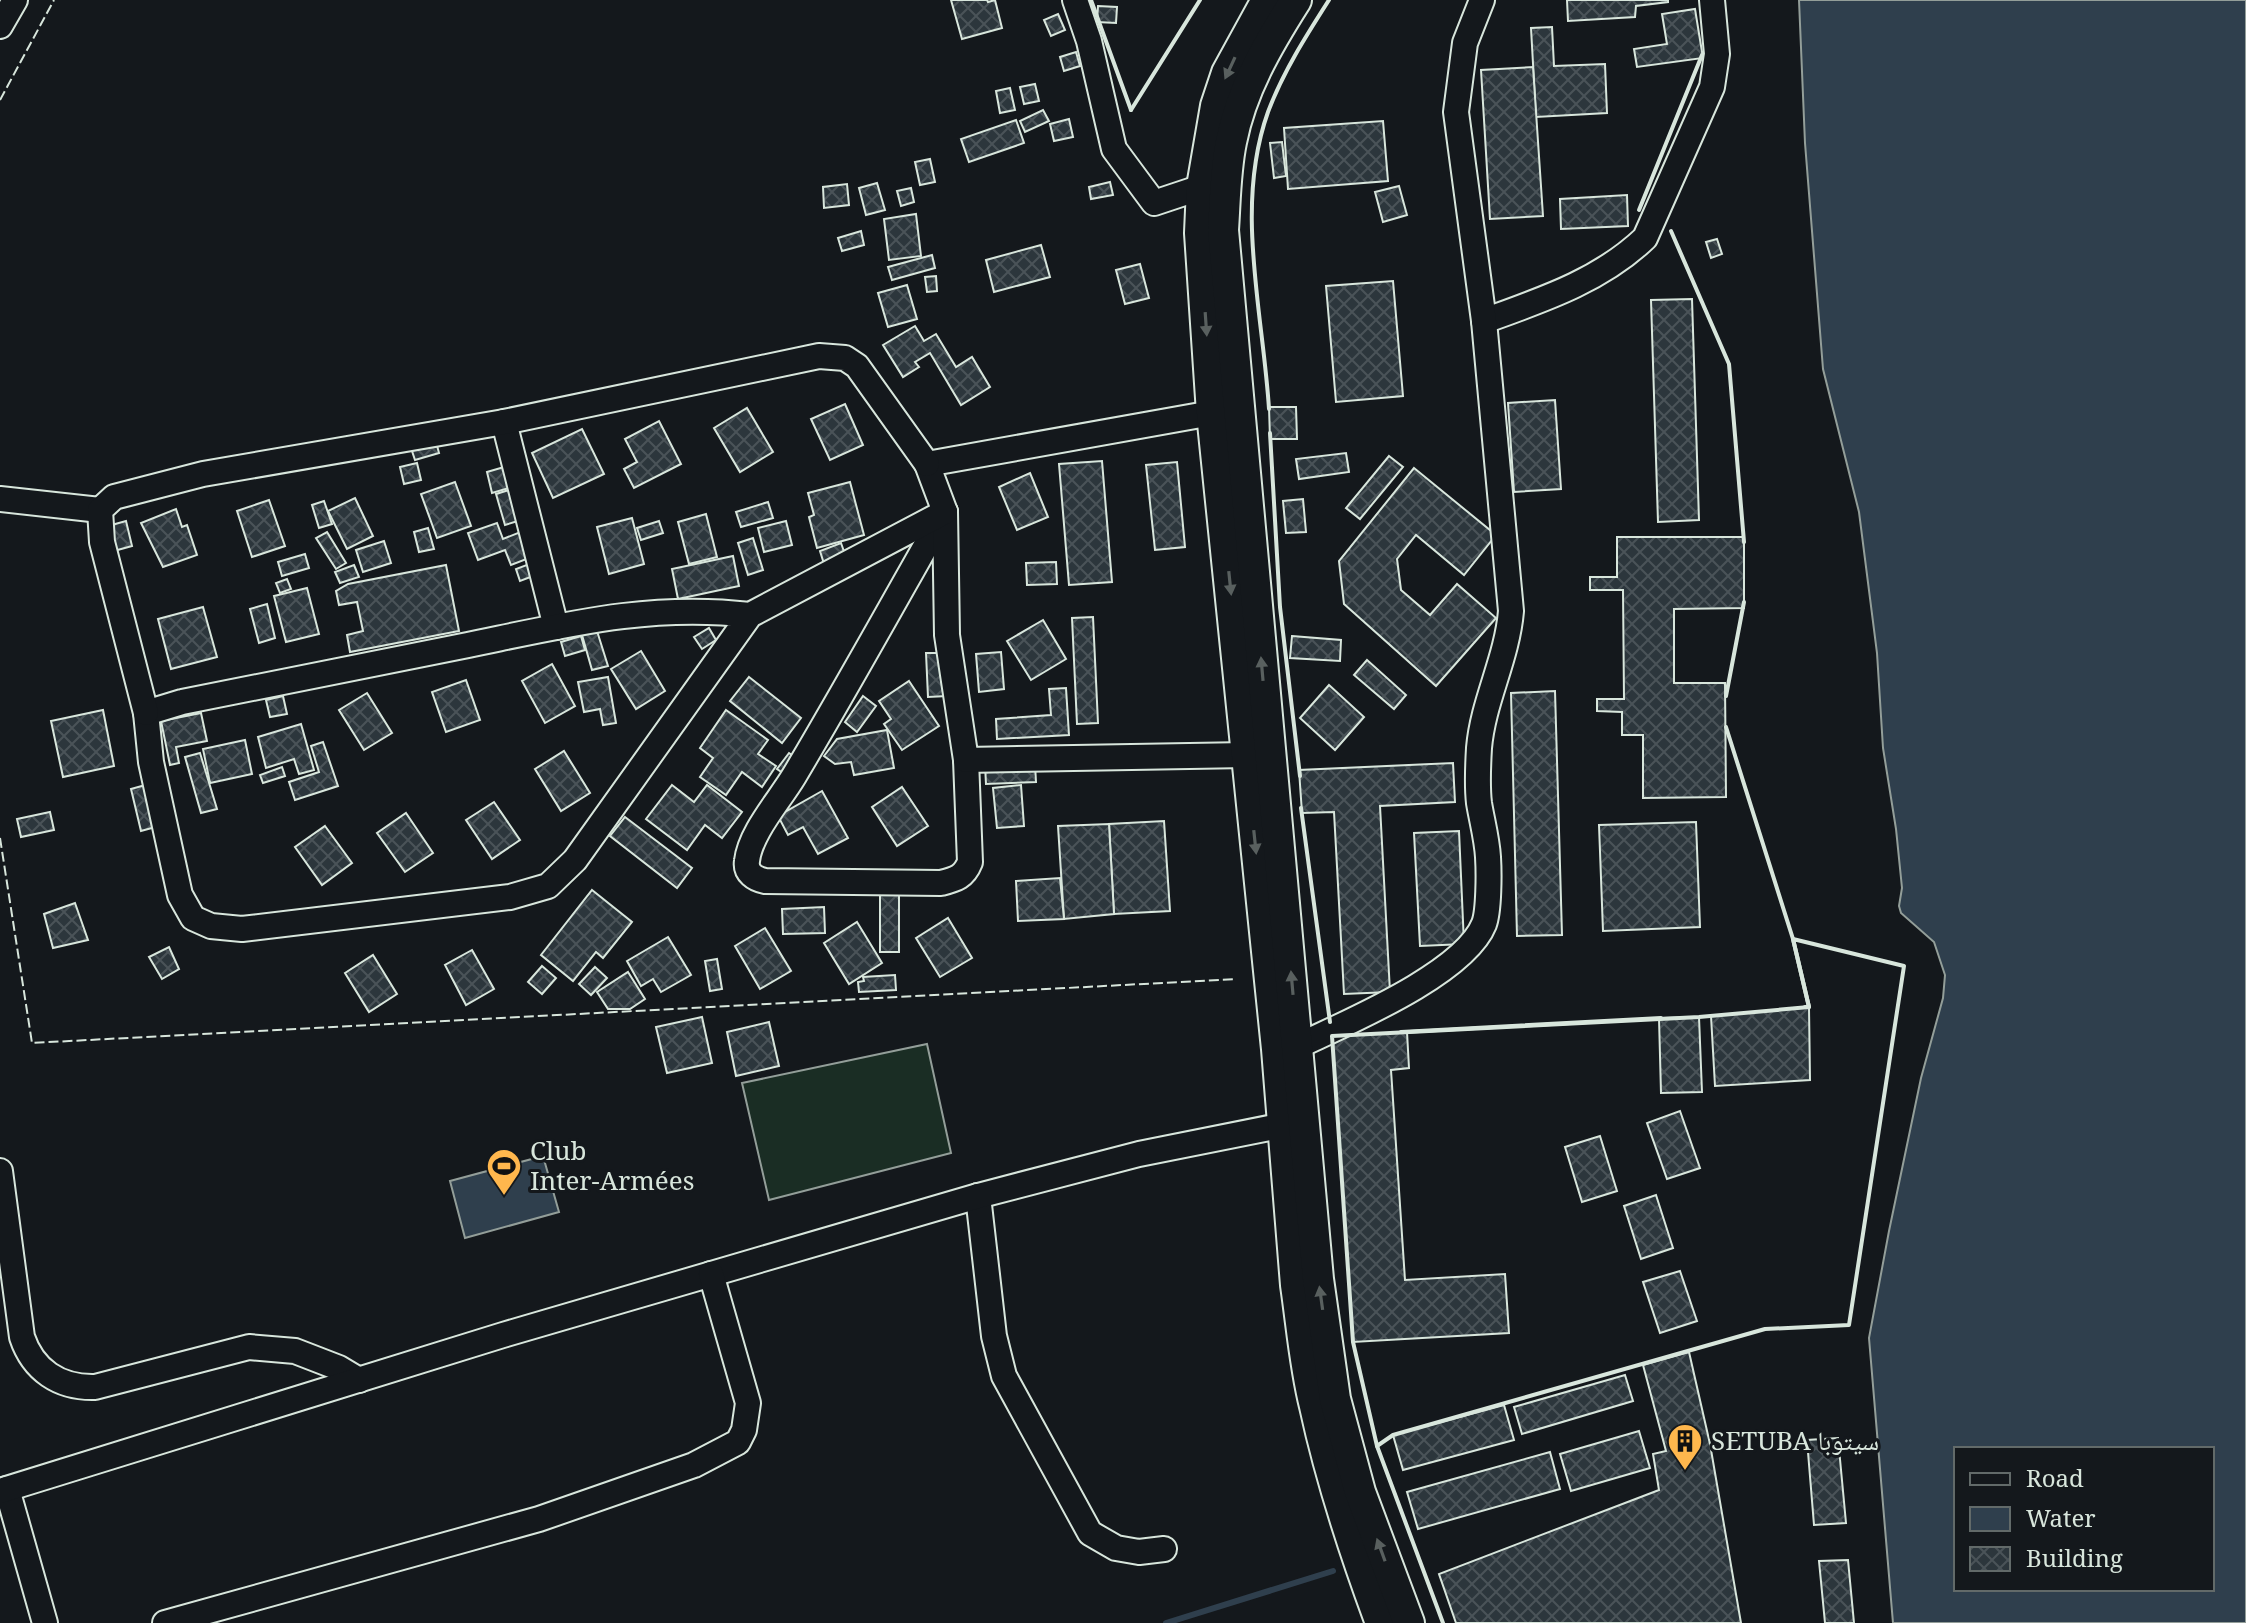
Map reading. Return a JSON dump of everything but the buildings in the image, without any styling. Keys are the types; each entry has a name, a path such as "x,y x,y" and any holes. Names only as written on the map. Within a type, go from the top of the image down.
{"main road":[{"path":"1267,0 1227,73 1208,143 1202,187 1200,233 1212,413 1253,734 1294,1122 1335,1399 1360,1492 1409,1623"},
{"path":"1253,734 1223,230 1231,142 1240,109 1251,78 1296,0"},
{"path":"1294,1122 1296,1285 1314,1406 1340,1501 1381,1623"}],"street":[{"path":"0,26 15,0"},
{"path":"1075,0 1089,41 1114,149 1154,203 1202,187"},
{"path":"1287,1048 1390,1001 1456,959 1474,942 1486,922 1488,857 1479,800 1479,746 1492,690 1509,640 1511,611 1484,321 1456,112 1465,43 1482,0"},
{"path":"1484,321 1566,292 1626,257 1645,238 1712,87 1717,54 1712,0"},
{"path":"0,499 100,510 114,497 203,474 504,422 819,356 845,358 857,366 927,464 945,512 947,635 966,760 970,862 966,873 941,883 765,881 749,872 746,862 764,821 793,779 945,512"},
{"path":"927,464 1212,413"},
{"path":"504,422 556,627"},
{"path":"100,510 102,542 146,713 151,762 180,895 193,918 211,926 242,929 510,897 548,886 575,860 750,615 945,512"},
{"path":"146,713 182,702 644,612 706,609 750,615"},
{"path":"966,760 1253,734"},
{"path":"45,1623 4,1490 359,1380 978,1196 1139,1154 1294,1122"},
{"path":"0,1171 22,1337 32,1360 51,1377 73,1386 95,1387 249,1347 295,1351 328,1363 359,1380"},
{"path":"978,1196 994,1336 1004,1376 1090,1533 1116,1548 1139,1552 1164,1549"},
{"path":"165,1623 539,1519 694,1465 738,1442 744,1430 748,1403 711,1274"}],"green space":[{"path":"927,1044 951,1153 769,1200 742,1083"}],"water":[{"path":"1799,0 2246,0 2246,1623 1893,1623 1869,1338 1921,1078 1943,998 1945,975 1934,942 1901,913 1899,906 1902,888 1883,748 1877,653 1859,512 1823,369 1805,143"},
{"name":"Club Inter-Armées","path":"543,1156 559,1212 465,1238 450,1181"}],"waterway":[{"path":"1166,1623 1333,1571"}],"fence":[{"path":"0,100 54,0"},
{"path":"0,838 32,1043 1236,979"}],"wall":[{"path":"1091,0 1131,110"},
{"path":"1131,110 1200,0"},
{"path":"1269,409 1252,222 1258,148 1268,112 1281,83 1329,0"},
{"path":"1639,210 1702,55"},
{"path":"1671,231 1729,364 1744,542"},
{"path":"1270,433 1280,607 1300,776"},
{"path":"1726,696 1744,602"},
{"path":"1726,727 1793,939 1809,1007 1805,1007"},
{"path":"1301,808 1330,1022"},
{"path":"1793,939 1904,966 1849,1325 1765,1329 1393,1435 1377,1446 1353,1342 1332,1036 1699,1017 1809,1007 1793,939"},
{"path":"1401,1032 1661,1018"},
{"path":"1377,1446 1443,1623"}],"place":[{"name":"Club Inter-Armées","path":"504,1197"},
{"name":"SETUBA سيتوبا","path":"1685,1472"}]}
